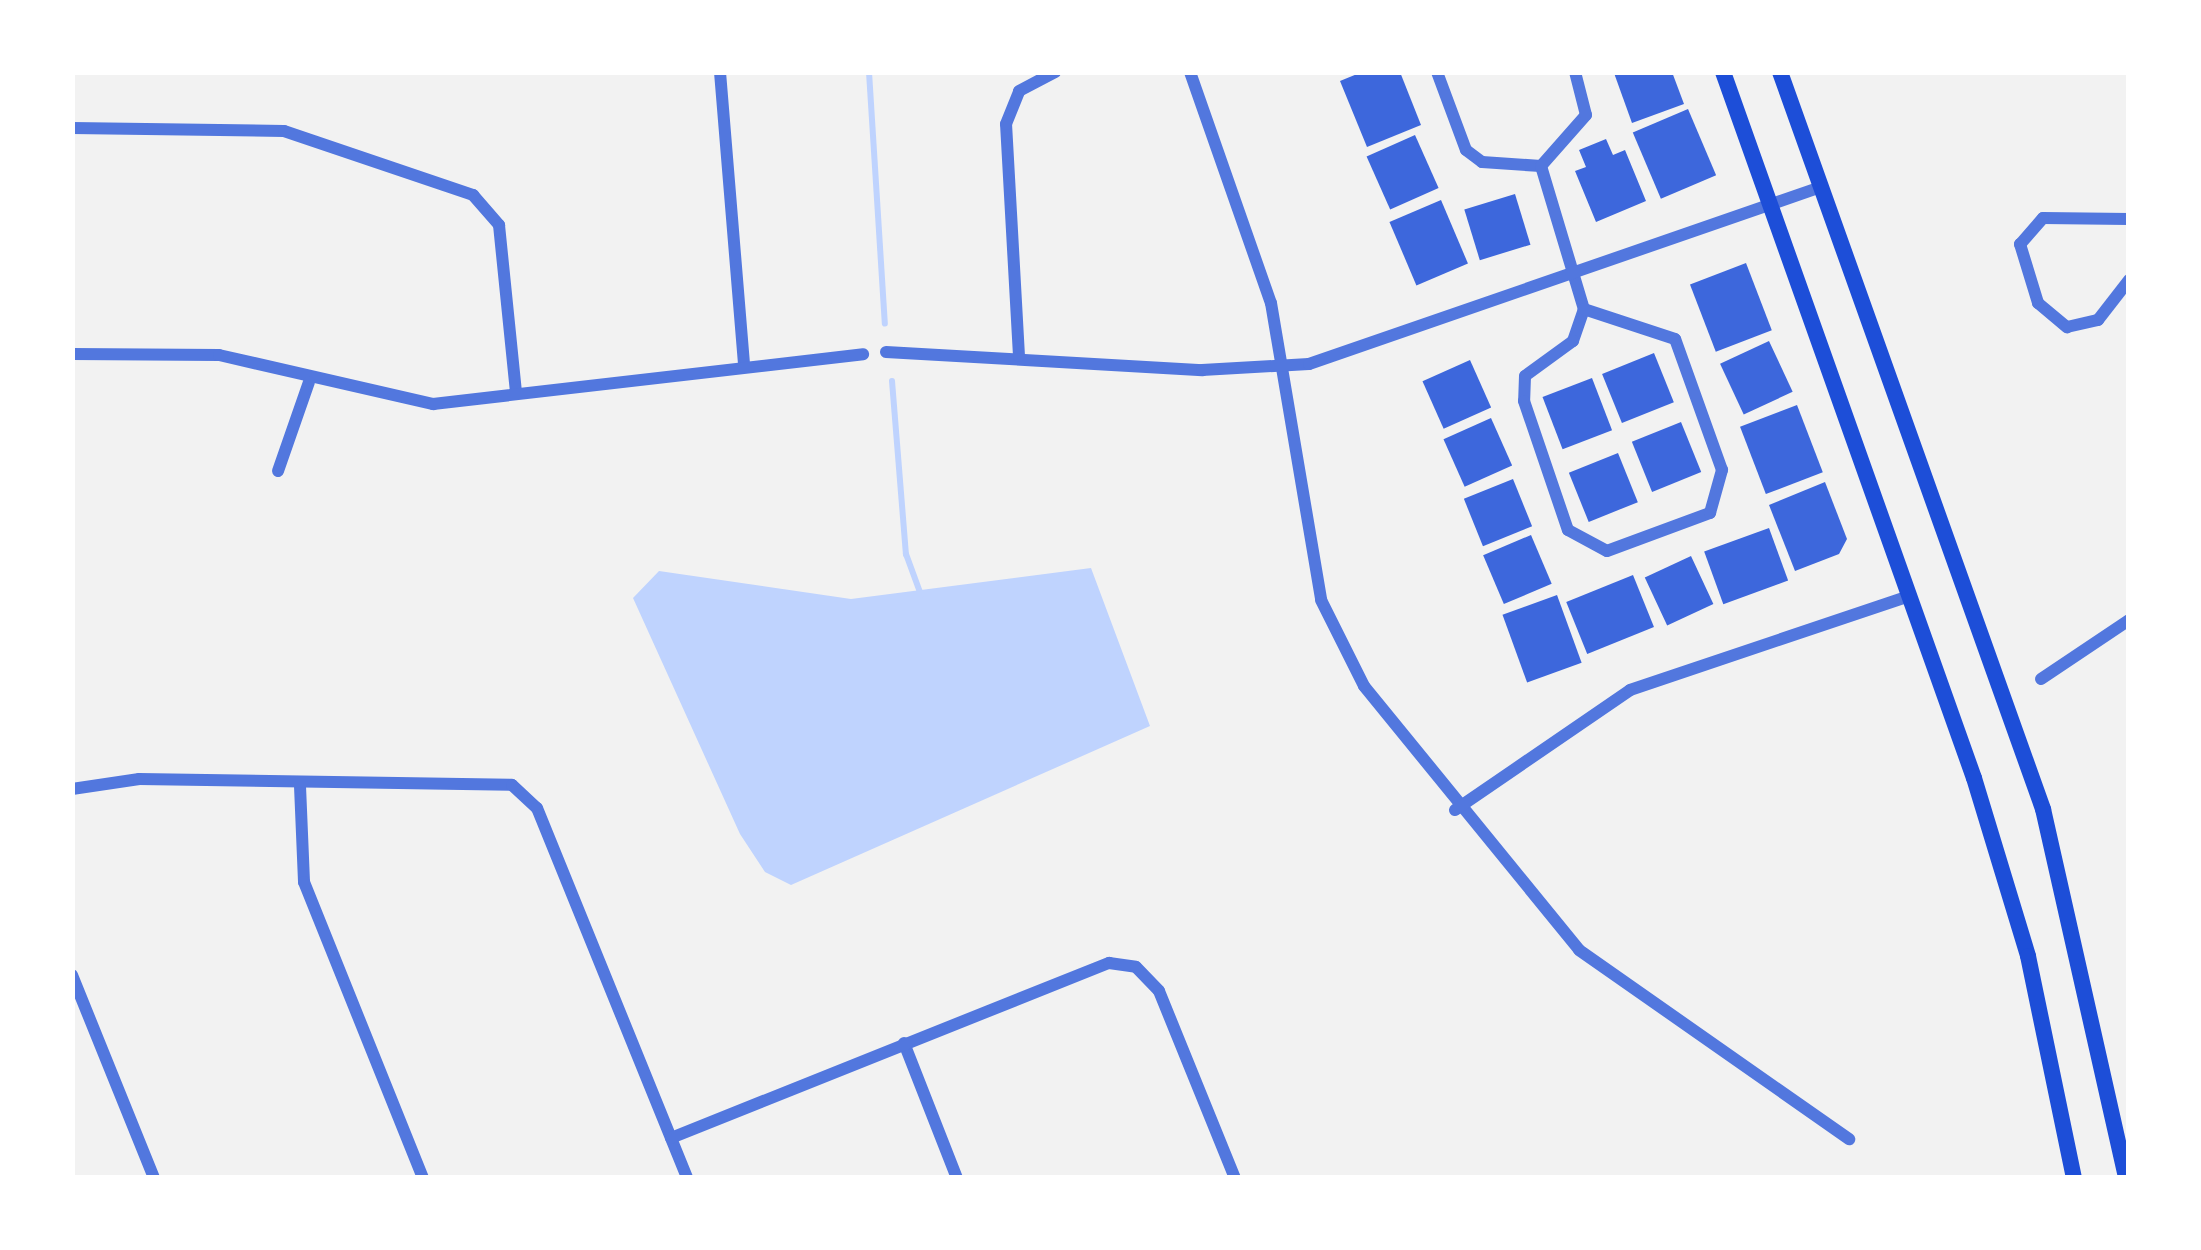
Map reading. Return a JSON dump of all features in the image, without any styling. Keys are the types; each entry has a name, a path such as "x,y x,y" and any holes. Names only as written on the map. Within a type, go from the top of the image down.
{"main road":[{"path":"1723,72 1909,596 2028,956 2074,1178"},
{"path":"1780,72 2043,809 2126,1178"}],"street":[{"path":"720,72 744,363"},
{"path":"1019,356 1006,124 1019,91 1055,72"},
{"path":"1190,72 1283,366 1321,600 1364,686 1455,810 1579,950 1849,1139"},
{"path":"1437,72 1466,150 1541,166"},
{"path":"1541,166 1586,115 1575,72"},
{"path":"72,128 284,130 473,195 500,225 516,391"},
{"path":"1541,166 1580,274 1584,309 1573,341 1525,376 1524,401 1568,530 1607,551 1710,513 1722,470 1675,339 1584,309"},
{"path":"886,352 1283,366 1354,354 1821,187"},
{"path":"2129,219 2043,218 2020,244 2038,302 2068,327 2098,320 2129,280"},
{"path":"72,354 219,355 309,382 433,404 744,363 863,354"},
{"path":"278,471 309,382"},
{"path":"1455,810 1630,690 1909,596"},
{"path":"2042,679 2129,620"},
{"path":"72,789 139,779 300,786 477,778 526,795 687,1178"},
{"path":"300,786 304,882 423,1178"},
{"path":"671,1138 1093,966 1136,968 1159,991 1234,1178"},
{"path":"72,975 154,1178"},
{"path":"904,1043 957,1178"}],"water":[{"path":"1091,568 1150,726 791,885 765,872 740,834 633,598 659,571 851,599"}],"building":[{"path":"1362,72 1400,72 1421,125 1367,147 1340,81"},
{"path":"1672,72 1684,104 1632,123 1614,73"},
{"path":"1688,109 1716,175 1661,199 1633,132"},
{"path":"1415,135 1439,188 1390,210 1367,157"},
{"path":"1606,139 1613,155 1625,150 1646,201 1596,222 1575,171 1586,167 1579,150"},
{"path":"1515,194 1530,245 1480,260 1464,209"},
{"path":"1441,200 1468,264 1416,285 1389,222"},
{"path":"1746,263 1772,330 1716,352 1690,285"},
{"path":"1769,341 1793,392 1744,415 1720,364"},
{"path":"1654,353 1674,402 1622,423 1602,374"},
{"path":"1470,360 1491,408 1444,429 1422,381"},
{"path":"1592,378 1612,430 1563,449 1543,397"},
{"path":"1797,405 1823,472 1766,494 1740,427"},
{"path":"1491,418 1512,466 1465,487 1443,439"},
{"path":"1681,422 1701,472 1652,492 1632,442"},
{"path":"1618,453 1638,502 1589,522 1569,473"},
{"path":"1513,479 1532,526 1483,546 1464,499"},
{"path":"1825,482 1847,539 1839,554 1795,571 1769,505"},
{"path":"1769,528 1788,581 1723,604 1704,552"},
{"path":"1531,535 1552,584 1504,604 1483,555"},
{"path":"1691,556 1713,604 1667,626 1645,578"},
{"path":"1633,575 1654,627 1587,654 1566,602"},
{"path":"1557,595 1582,663 1527,682 1502,615"}],"waterway":[{"path":"869,72 885,323"},
{"path":"892,381 906,554 921,595"}]}
